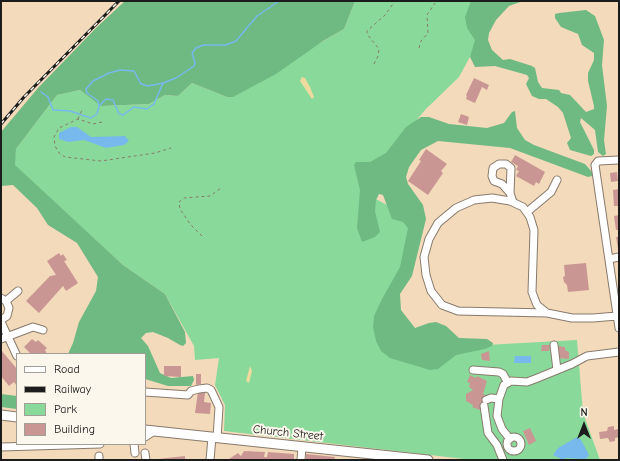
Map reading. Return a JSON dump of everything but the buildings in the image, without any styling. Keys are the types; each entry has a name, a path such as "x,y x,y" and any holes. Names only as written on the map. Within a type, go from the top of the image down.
{"main road":[{"path":"1,415 16,417"},
{"name":"Church Street","path":"150,430 377,457 428,460"}],"street":[{"path":"619,160 598,161 595,166 619,328"},
{"path":"527,212 551,192 557,180"},
{"path":"510,193 513,202"},
{"path":"547,313 538,305 532,292 534,235 530,217 523,207 513,202 492,198 474,200 456,208 438,223 429,239 424,257 426,275 431,290 442,305 458,311 547,313 572,318 617,316"},
{"path":"609,259 619,258"},
{"path":"16,355 4,338 1,321 8,312 4,299 18,290"},
{"path":"4,338 33,328 43,330"},
{"path":"554,345 557,370"},
{"path":"510,439 502,429 497,416 502,388 508,382 526,382 587,356 619,352"},
{"path":"473,370 486,374 499,372 503,374 508,382"},
{"path":"148,392 188,395 191,391 199,389 207,388 211,390 219,407 210,460"},
{"path":"499,399 491,398 485,403 485,417 488,432 497,446 503,460"},
{"path":"485,417 497,416"},
{"path":"1,447 67,445"},
{"path":"134,445 135,453"},
{"path":"301,460 302,447"}],"path":[{"path":"374,64 379,49 367,34 367,31 385,15 395,1"},
{"path":"419,48 421,41 428,33 427,15 434,3"},
{"path":"82,110 78,119 59,128 56,132 54,137 55,146 61,156 101,161 154,153 171,148"},
{"path":"78,119 93,124 102,122"},
{"path":"214,198 216,193 221,188"},
{"path":"202,236 190,224 180,209 179,202 184,198 202,198 216,193"}],"green space":[{"path":"125,1 355,1 344,29 323,41 276,74 233,97 227,97 192,83 178,96 165,95 149,104 101,106 80,90 57,95 16,149 15,165 123,265 165,294 185,332 186,343 183,346 180,345 153,332 146,333 141,338 148,346 160,373 171,378 193,376 194,380 191,386 168,386 146,379 146,353 68,353 79,322 96,291 98,277 77,243 48,225 37,208 13,185 1,186 1,132 38,88 97,27"},
{"path":"355,1 480,1 477,44 459,77 426,109 406,132 376,199 413,219 392,321 449,347 577,340 583,413 600,460 473,460 224,431 225,405 215,385 219,358 195,360 194,346 165,294 123,265 14,165 16,149 57,95 80,90 102,106 149,104 165,95 178,96 192,83 227,97 344,29"},
{"path":"471,1 523,1 509,6 496,20 489,33 488,40 492,50 503,60 510,59 532,66 535,68 538,82 542,88 559,90 561,93 570,95 586,112 594,109 588,81 588,73 594,60 594,53 582,45 578,34 561,27 555,18 555,14 586,10 595,16 604,40 602,65 607,106 604,140 606,154 603,156 598,152 595,130 581,118 580,122 594,150 594,154 591,156 570,150 567,143 571,138 563,113 558,107 546,99 539,99 532,96 526,84 529,78 527,75 495,66 475,67 470,57 475,40 467,28 465,17"},
{"path":"515,111 517,128 525,140 534,145 585,164 592,172 592,176 588,177 510,148 438,141 421,150 409,167 406,177 408,184 423,205 426,219 412,276 400,294 401,310 415,328 436,322 446,326 459,338 487,339 493,343 492,346 485,349 456,355 438,369 430,370 390,358 381,351 376,341 373,327 374,316 400,267 408,228 403,222 392,219 383,195 379,194 376,200 375,211 380,232 375,237 362,242 357,228 360,190 354,165 356,162 370,162 386,153 406,127 421,117 429,117 449,124 487,128 504,123 512,112"},
{"path":"1,394 16,396 16,409 1,407"}],"sand":[{"path":"302,77 305,78 310,87 314,97 312,99 300,81"},
{"path":"250,366 252,371 249,383 246,381"}],"water":[{"path":"71,127 77,127 91,137 125,136 129,141 124,145 106,148 84,140 68,142 59,139 59,133"},
{"path":"515,356 531,356 531,363 514,363"},
{"path":"577,437 581,440 589,455 587,458 566,458 563,460 553,455 558,448"}],"waterway":[{"path":"41,92 48,97 53,110 70,111 91,118 97,114 99,106 98,101 87,93 86,89 93,81 109,73 120,70 134,71 141,84 148,86 163,83 176,78 194,66 195,63 192,53 196,48 203,45 226,45 236,41 257,16 279,1"},
{"path":"100,105 106,99 113,100 119,114 123,115 134,107 147,109 154,104 163,83"}],"railway":[{"path":"1,124 24,97 119,1"}]}
